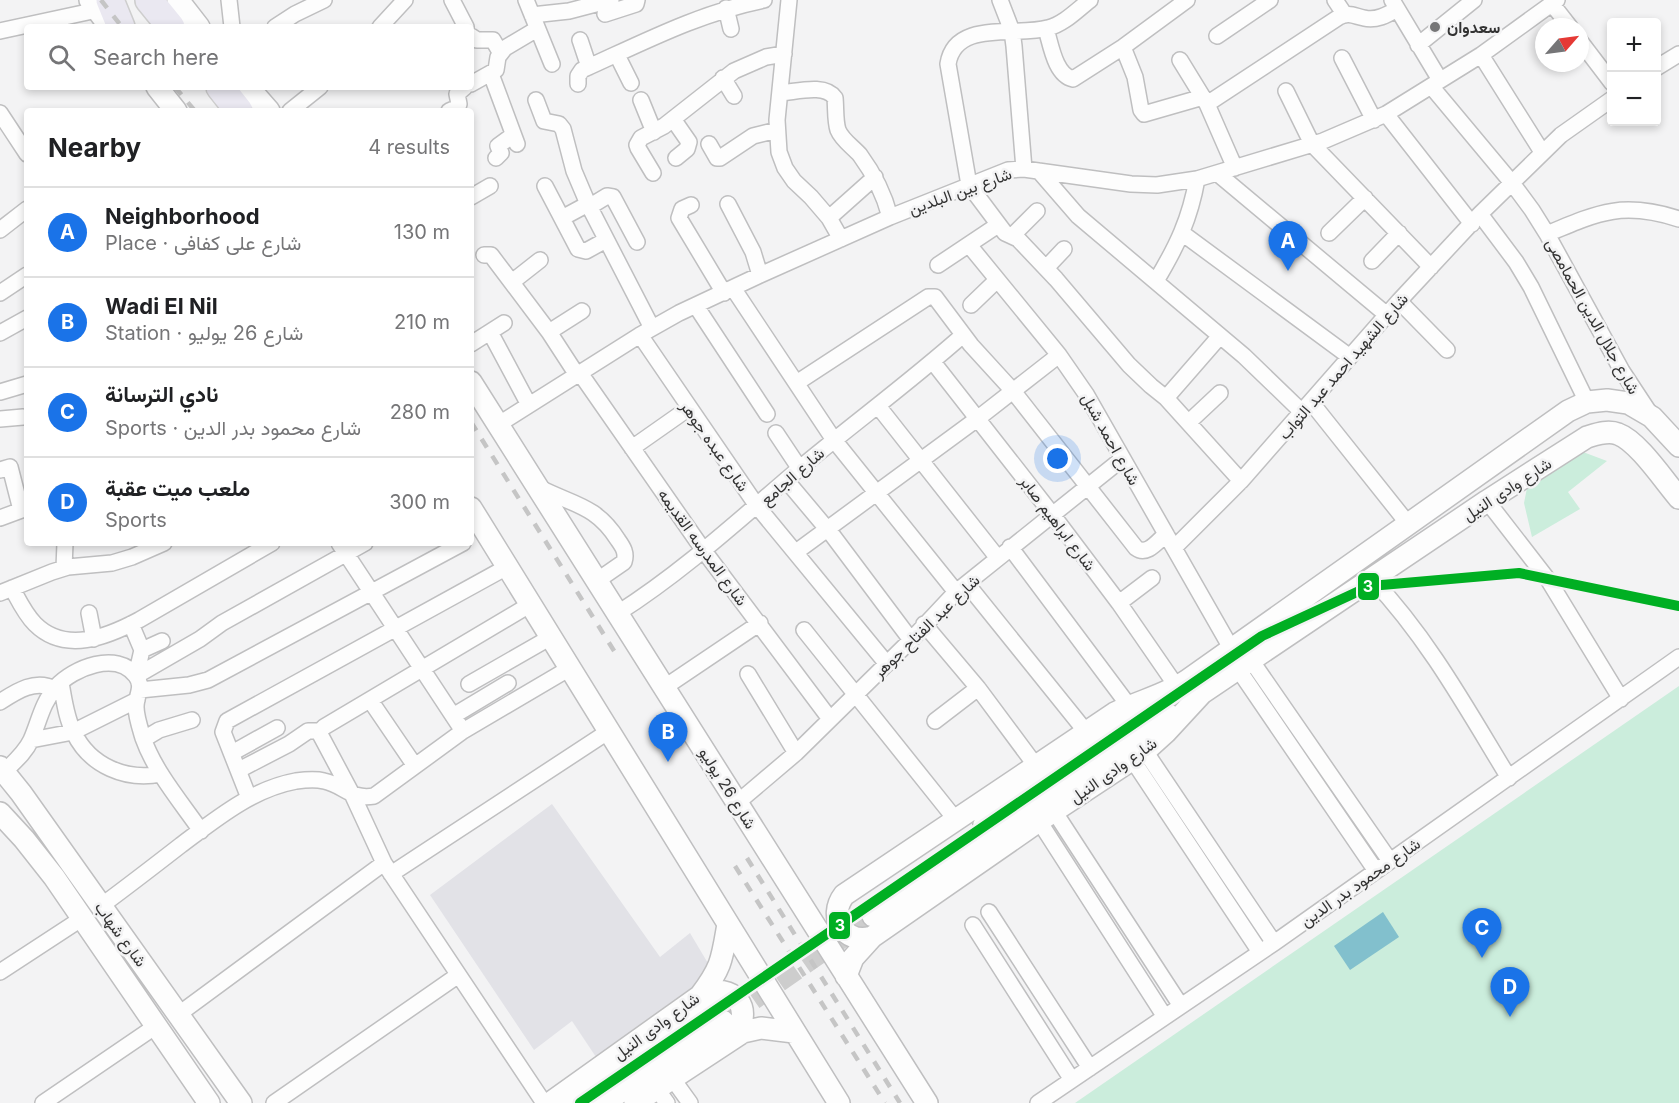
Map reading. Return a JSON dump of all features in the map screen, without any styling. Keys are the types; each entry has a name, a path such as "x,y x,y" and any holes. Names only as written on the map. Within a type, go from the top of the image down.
{"highway":[{"path":"149,0 169,24"},
{"path":"99,3 118,24"},
{"path":"222,90 237,108"}],"main road":[{"path":"178,0 197,24"},
{"path":"99,3 109,24"},
{"path":"251,90 266,108"},
{"name":"شارع 26 يوليو","path":"474,386 927,1103"},
{"name":"شارع وادى النيل","path":"870,920 866,939 852,937 841,928 837,907 844,895 1129,706 1177,687 1409,525 1548,424 1587,402 1607,400 1628,403 1652,417"},
{"name":"شارع جلال الدين الحمامصى","path":"1652,417 1679,446"},
{"path":"1548,424 1566,451"},
{"name":"شارع وادى النيل","path":"846,976 870,920 1046,816 1138,755 1166,732 1202,693 1487,501 1587,437 1602,432 1618,434 1632,441 1679,498"},
{"path":"474,520 478,535 507,567 531,604 839,1103"},
{"path":"870,920 1177,687"},
{"path":"870,920 1202,693"},
{"name":"شارع شهاب","path":"2,769 241,1103"},
{"name":"شارع شهاب","path":"0,813 54,877 209,1103"},
{"name":"شارع وادى النيل","path":"635,1103 665,1090 717,1016 715,976 723,959 728,924"},
{"path":"578,1103 717,1016"},
{"path":"604,1103 717,1016"},
{"name":"شارع وادى النيل","path":"717,1016 743,1032 761,1028 794,1032"},
{"name":"شارع وادى النيل","path":"550,1103 717,1016"}],"street":[{"path":"229,0 232,24"},
{"path":"280,24 324,0"},
{"path":"383,24 405,0"},
{"path":"452,0 464,24"},
{"path":"526,0 552,64"},
{"path":"500,52 534,22 569,10 636,4 637,0"},
{"path":"578,84 578,76 582,70 684,23 726,8 764,0"},
{"path":"789,0 777,130 779,152 785,168 794,181 829,218 841,239"},
{"path":"1000,0 1012,31 1032,170 1078,216 1307,407 1409,525"},
{"path":"1090,0 1059,24 1046,29 969,37 958,43 950,52 948,63 969,185 1005,233 1018,239 1046,267 1129,365 1166,398 1241,481"},
{"path":"1046,29 1060,71 1065,77 1073,79 1187,0"},
{"path":"1217,36 1270,0"},
{"path":"1335,0 1345,15"},
{"path":"1418,45 1474,0"},
{"path":"1555,2 1565,18"},
{"name":"شارع بين البلدين","path":"499,424 646,332 696,306 890,217 969,185 1008,170 1032,170 1131,184 1157,185 1197,179 1312,144 1380,117 1481,56 1555,2"},
{"path":"25,24 99,3"},
{"path":"1123,46 1135,77 1140,110 1144,114 1205,100 1345,15 1376,18 1388,15 1395,4"},
{"name":"شارع جلال الدين الحمامصى","path":"1395,4 1418,45 1435,83 1512,183 1547,234 1622,371 1652,417"},
{"path":"726,8 731,29"},
{"path":"0,31 24,24"},
{"path":"474,38 493,40 500,52 498,65 491,74 474,82"},
{"path":"580,40 589,67"},
{"path":"1589,53 1607,78"},
{"path":"653,173 637,145 641,138 673,119 723,78 750,63 784,54"},
{"path":"1661,65 1679,54"},
{"path":"617,55 631,83"},
{"path":"1481,56 1542,152"},
{"path":"1342,58 1380,117 1510,254 1531,288 1587,402"},
{"path":"1180,60 1205,100 1235,168"},
{"path":"491,74 515,140 498,146 501,153 496,158"},
{"path":"723,78 734,96"},
{"path":"293,108 314,90"},
{"path":"456,108 459,104 456,94 459,90"},
{"path":"780,93 822,90 830,92 835,98 838,129 875,177 890,217"},
{"path":"1286,92 1312,144 1431,267"},
{"name":"شارع عبده جوهر","path":"536,100 544,121 556,123 563,129 574,171 588,206 606,240 646,332 689,408 757,506 887,664"},
{"path":"641,100 654,132"},
{"name":"شارع الشهيد احمد عبد التواب","path":"1174,548 1241,481 1387,315 1476,219 1561,135 1607,102"},
{"path":"0,113 24,149"},
{"path":"673,119 689,141 687,149 676,158"},
{"path":"709,144 717,158 720,158 753,136 777,130"},
{"path":"1217,173 1387,315"},
{"path":"829,218 875,177"},
{"path":"1156,280 1177,246 1189,213 1197,179"},
{"path":"474,195 490,186"},
{"path":"545,186 581,250 586,250 606,240"},
{"path":"562,218 607,196 613,197 637,242"},
{"path":"1329,233 1365,198"},
{"path":"728,204 753,252 760,275"},
{"path":"691,205 682,209 679,218 728,291 798,382 834,440 876,494 1087,733"},
{"path":"1547,234 1610,210 1647,210 1679,219"},
{"path":"0,230 24,211"},
{"path":"1012,236 1037,211"},
{"path":"938,265 999,225"},
{"path":"1182,233 1350,357"},
{"path":"1372,261 1399,233"},
{"name":"شارع احمد شبل","path":"969,245 1059,355 1086,394 1231,648"},
{"path":"1046,267 1064,249"},
{"name":"شارع المدرسه القديمه","path":"484,255 491,255 512,282 704,551 830,719"},
{"path":"512,282 540,260"},
{"path":"0,293 24,277"},
{"path":"971,305 997,280"},
{"path":"798,382 928,297 935,297 963,336 1013,391 1140,551 1146,551 1166,534"},
{"path":"1400,301 1447,350"},
{"path":"696,306 767,414"},
{"path":"549,332 582,311"},
{"path":"0,333 24,320"},
{"path":"474,342 504,323"},
{"path":"490,332 529,405"},
{"name":"شارع الجامع","path":"618,613 704,551 834,440 963,336"},
{"path":"1166,398 1220,336"},
{"path":"796,552 977,419 1059,355"},
{"name":"شارع ابراهيم صابر","path":"933,362 1052,513 1119,603 1177,687"},
{"path":"0,392 24,385"},
{"path":"1189,422 1220,393"},
{"path":"878,406 997,557"},
{"path":"632,448 689,408"},
{"path":"0,419 23,417"},
{"path":"776,433 800,469"},
{"name":"شارع عبد الفتاح جوهر","path":"737,803 796,753 961,588 1122,459"},
{"path":"0,470 10,467 24,509 0,518"},
{"path":"786,480 828,529 911,640"},
{"path":"540,488 588,508 603,520 624,549 626,559 624,562 598,580"},
{"path":"1487,501 1548,581 1621,699"},
{"path":"64,568 65,546"},
{"path":"156,546 112,563 64,568 6,591 44,631 59,639 94,639 131,624 267,546"},
{"path":"138,689 189,685 208,680 458,546"},
{"path":"1010,547 1129,706"},
{"path":"31,740 73,732 138,689 222,623 343,548 463,731"},
{"path":"249,798 223,732 227,721 507,567"},
{"path":"1119,603 1152,578"},
{"path":"1372,579 1394,602 1437,660 1509,778"},
{"path":"239,770 289,744 308,731 320,731 531,604"},
{"path":"89,613 94,639"},
{"path":"131,624 142,650 137,713 144,739 162,774 201,831"},
{"path":"665,687 759,624"},
{"path":"924,624 978,688 1036,766"},
{"path":"804,630 956,820"},
{"path":"469,684 551,637"},
{"path":"75,640 82,668"},
{"path":"142,650 162,641"},
{"name":"شارع محمود بدر الدين","path":"1038,1103 1274,943 1679,657"},
{"path":"2,769 23,753 31,740 39,716 58,686 74,671 98,665 120,664 125,666 138,689"},
{"path":"1244,664 1390,861"},
{"path":"1244,664 1376,871"},
{"path":"101,906 249,798 296,781 316,780 339,787 353,796 364,798 374,796 463,731 570,668"},
{"path":"748,674 796,753"},
{"path":"453,716 508,683"},
{"path":"0,702 29,686 58,686"},
{"path":"58,686 73,732 87,753 104,765 132,776 162,774"},
{"path":"935,721 978,688"},
{"path":"370,700 415,766"},
{"path":"144,739 159,730 192,720"},
{"path":"232,753 277,728"},
{"path":"320,731 387,868 544,1103"},
{"path":"179,1014 387,868 609,731"},
{"path":"1138,755 1274,943"},
{"path":"1138,755 1260,952"},
{"path":"1046,816 1181,1006"},
{"path":"1046,816 1165,1017"},
{"path":"989,912 1090,1068"},
{"path":"0,972 81,919"},
{"path":"973,925 1072,1080"},
{"path":"274,1103 458,976"},
{"path":"43,1103 156,1026"},
{"path":"665,1090 690,1103"}],"shaded area":[{"path":"552,804 660,957 690,933 712,970 689,994 598,1060 572,1021 534,1050 430,895"}],"green space":[{"path":"1575,449 1607,461 1568,492 1580,509 1532,537 1524,503 1529,478"},
{"path":"1679,686 1679,1103 1075,1103"}],"water":[{"path":"1383,912 1399,937 1350,970 1334,946"}],"tunnel":[{"path":"728,1017 873,916"}],"railway":[{"path":"101,0 120,24"},
{"path":"178,90 192,108"},
{"path":"474,427 616,654"},
{"path":"747,858 900,1103"},
{"path":"735,866 885,1103"}],"transit line":[{"name":"3","path":"580,1103 1262,636 1370,586 1519,573 1679,606"}],"place":[{"name":"سعدوان","path":"1435,27"},
{"name":"Neighborhood","path":"1288,271"},
{"name":"Wadi El Nil","path":"668,762"},
{"name":"نادي الترسانة","path":"1482,958"},
{"name":"ملعب ميت عقبة","path":"1510,1017"}]}
